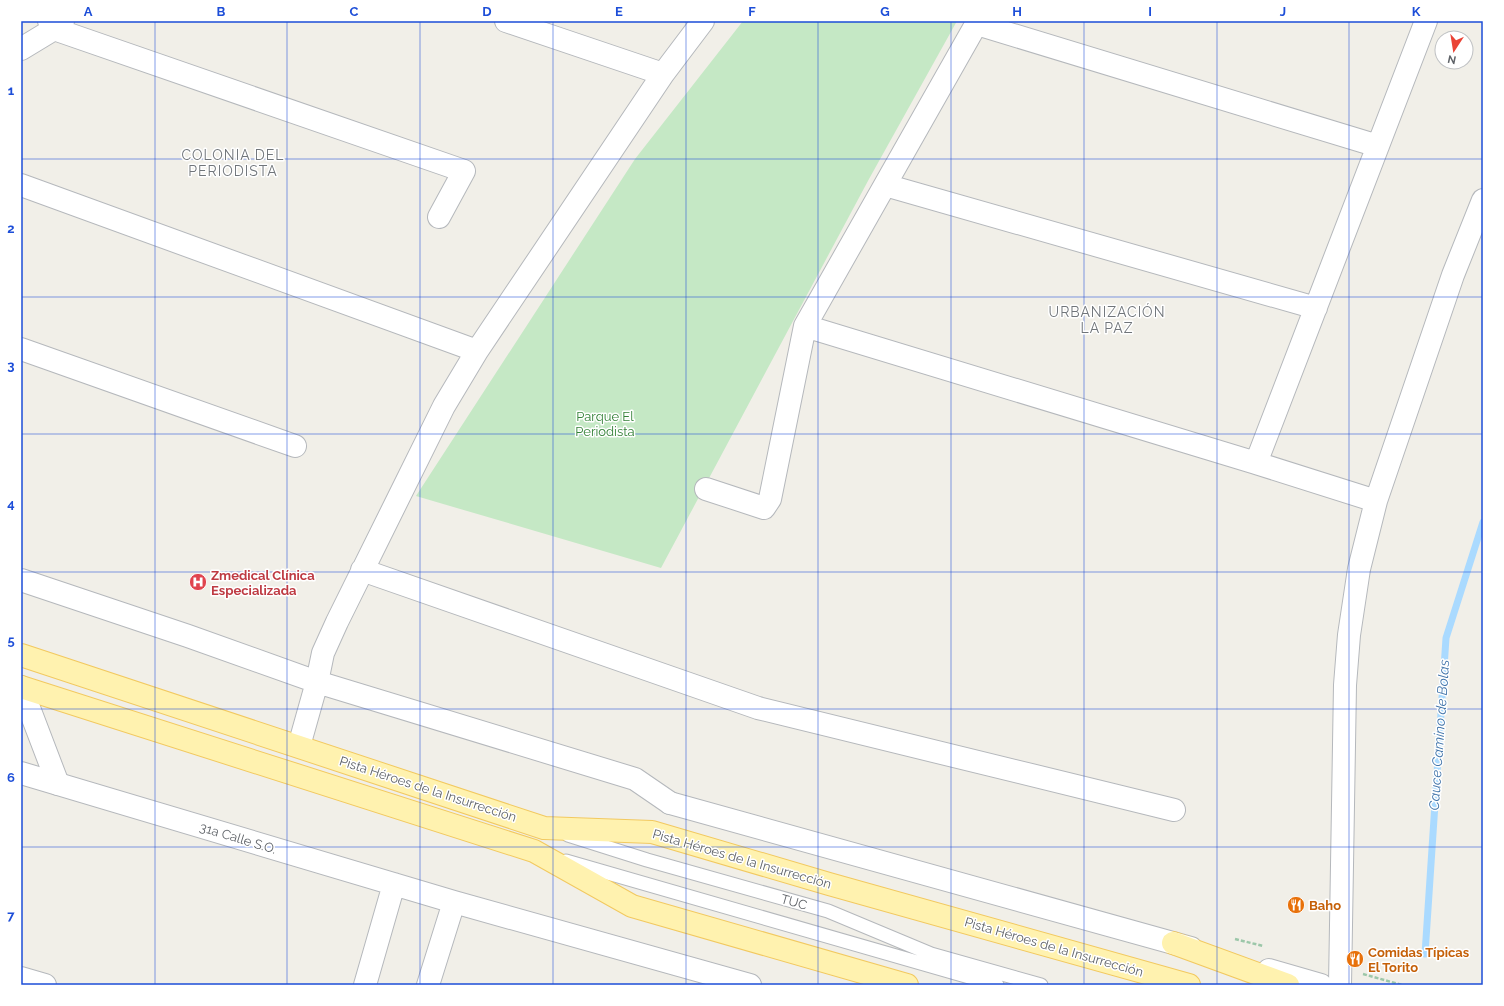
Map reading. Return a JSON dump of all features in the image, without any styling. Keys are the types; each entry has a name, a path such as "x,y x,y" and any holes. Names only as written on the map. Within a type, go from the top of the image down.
{"main road":[{"name":"Pista Héroes de la Insurrección","path":"21,655 544,828 652,832 836,886 1189,985"},
{"name":"Pista Héroes de la Insurrección","path":"21,687 534,851 632,906 907,985"},
{"path":"1173,943 1288,985"}],"street":[{"path":"506,21 663,74"},
{"path":"299,746 317,682 323,653 336,622 444,406 477,351 663,74 703,21"},
{"path":"1256,463 1426,21"},
{"path":"706,489 764,508 770,499 805,326 978,22 1378,146"},
{"path":"21,49 56,24 464,171 439,217"},
{"path":"21,185 477,351"},
{"path":"885,185 1316,308"},
{"path":"1340,985 1346,685 1349,642 1359,569 1376,501 1453,275 1483,200"},
{"path":"805,326 1376,501"},
{"path":"21,349 295,446"},
{"path":"362,570 758,708 1174,810"},
{"path":"21,580 188,636 317,682 635,779 670,803 1322,985"},
{"path":"21,687 58,784"},
{"name":"31a Calle S.O.","path":"21,773 454,902"},
{"path":"364,985 394,884"},
{"path":"428,985 454,902 750,985"},
{"path":"21,978 44,985"}],"lane":[{"name":"TUC","path":"544,828 647,860 828,911 931,954 1041,985"},
{"name":"TUC","path":"534,851 997,985"}],"green space":[{"name":"Parque El Periodista","path":"743,21 957,21 869,179 661,568 416,496 635,159"}],"waterway":[{"name":"Cauce Camino de Bolas","path":"1425,954 1446,638 1483,522"}],"place":[{"name":"Zmedical Clínica Especializada","path":"198,582"},
{"name":"Baho","path":"1296,905"},
{"name":"Comidas Típicas El Torito","path":"1355,959"}],"district":[{"name":"COLONIA DEL PERIODISTA","path":"233,164"},
{"name":"URBANIZACIÓN LA PAZ","path":"1107,320"}]}
